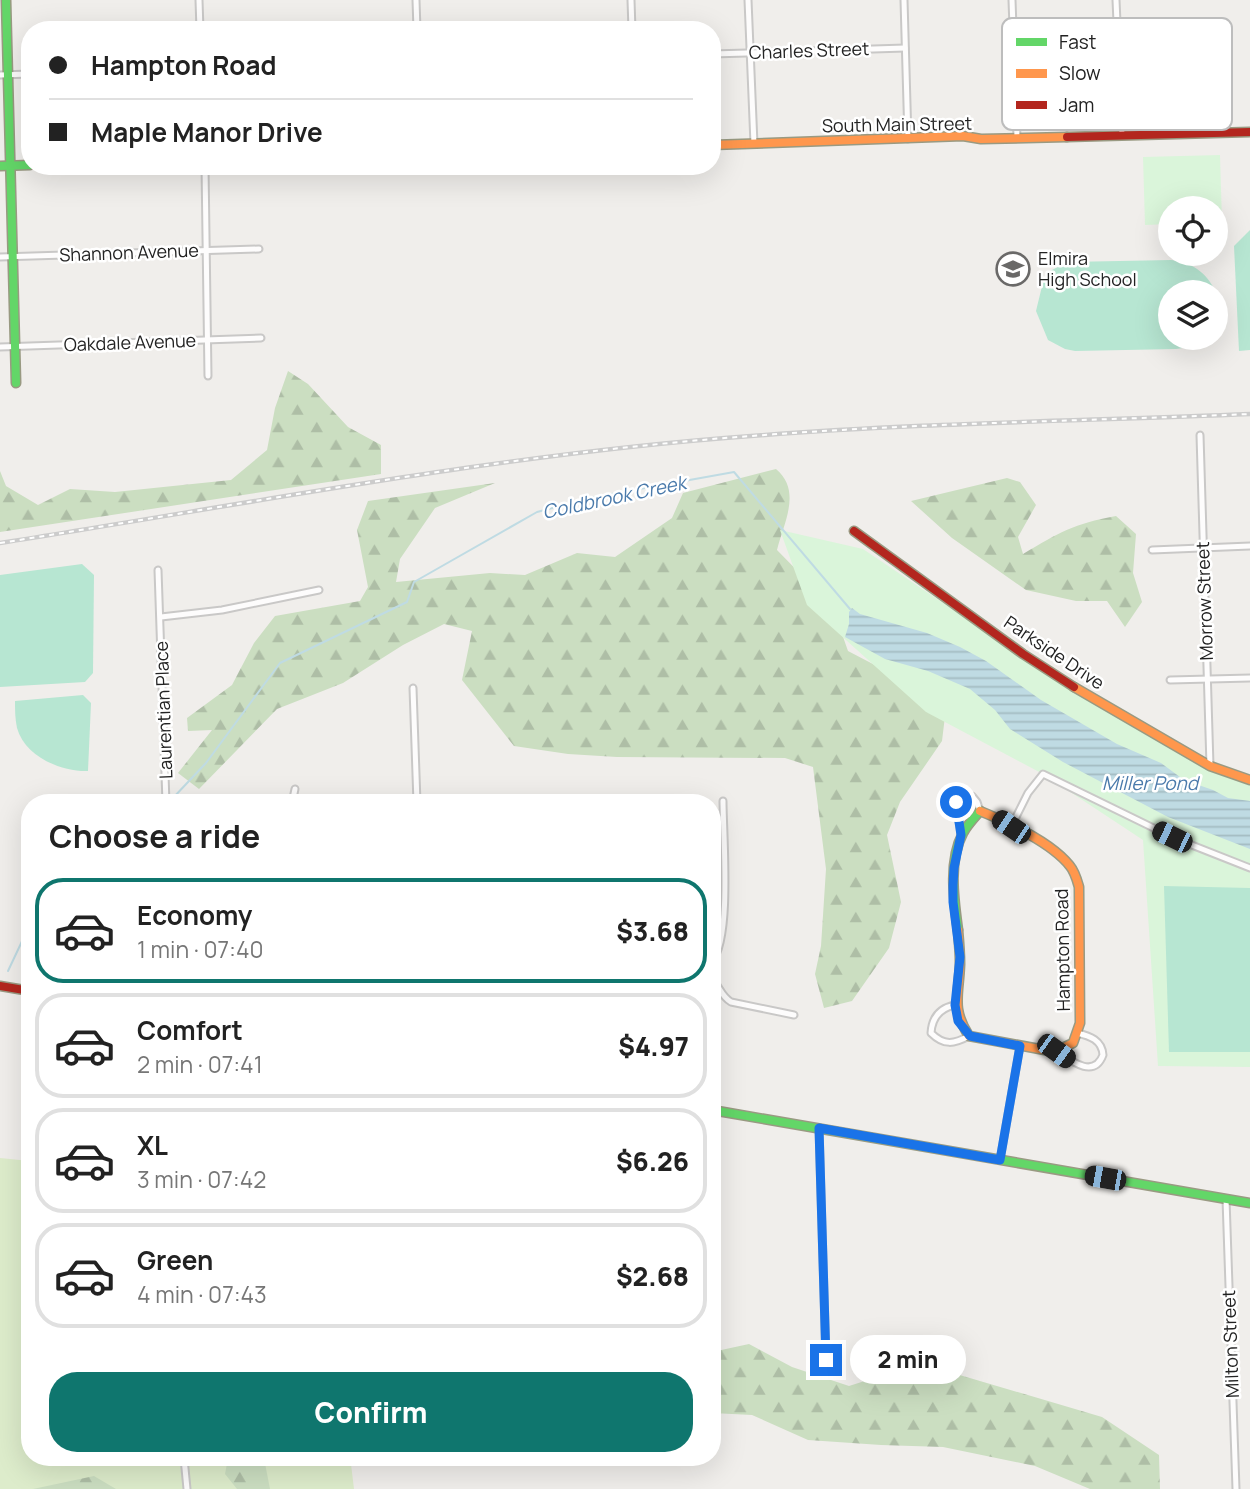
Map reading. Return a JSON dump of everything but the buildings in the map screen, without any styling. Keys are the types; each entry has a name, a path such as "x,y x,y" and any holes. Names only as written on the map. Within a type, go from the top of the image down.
{"street":[{"path":"6,0 4,75 12,166 16,383"},
{"path":"199,0 200,21"},
{"path":"416,0 417,21"},
{"path":"631,0 632,21"},
{"path":"748,0 754,144"},
{"path":"904,0 908,139"},
{"path":"1012,0 1013,18"},
{"path":"1116,0 1117,18"},
{"name":"Charles Street","path":"721,54 905,48"},
{"path":"1017,130 1017,137"},
{"path":"1122,130 1122,135"},
{"name":"South Main Street","path":"721,145 1250,132"},
{"path":"0,166 21,166"},
{"path":"205,175 208,376"},
{"name":"Shannon Avenue","path":"0,257 259,249"},
{"name":"Oakdale Avenue","path":"0,347 261,338"},
{"name":"Morrow Street","path":"1200,435 1210,766"},
{"name":"Parkside Drive","path":"854,531 1023,654 1092,699 1210,766 1250,780"},
{"path":"1152,550 1250,546"},
{"name":"Laurentian Place","path":"158,570 166,794"},
{"name":"Laurentian Place","path":"161,617 222,610 320,590"},
{"path":"1170,680 1250,678"},
{"path":"414,688 417,794"},
{"path":"1011,827 1028,793 1043,774 1174,838 1250,867"},
{"path":"294,794 295,789"},
{"name":"Hampton Road","path":"955,1005 960,957 953,902 961,835 956,802 965,795 972,796 978,802 980,811"},
{"path":"721,943 724,900 723,801"},
{"name":"Hampton Road","path":"980,811 997,818 1059,855 1073,869 1079,887 1080,1023 1073,1043 1056,1051"},
{"name":"Hampton Road","path":"961,835 980,811"},
{"path":"0,986 21,990"},
{"path":"721,993 731,1002 794,1015"},
{"path":"970,1036 958,1021 955,1005 944,1007 931,1023 930,1033 940,1042 950,1044 970,1036 1056,1051 1069,1060 1093,1068 1099,1064 1103,1055 1100,1044 1093,1038 1077,1033"},
{"path":"1000,1160 1020,1046"},
{"path":"721,1112 1250,1203"},
{"path":"819,1128 826,1360"},
{"name":"Milton Street","path":"1226,1199 1236,1489"},
{"path":"185,1466 187,1489"}],"green space":[{"path":"1220,155 1221,196 1158,196 1158,224 1145,225 1143,157"},
{"path":"1250,230 1250,350 1239,351 1234,246"},
{"path":"1158,260 1158,266 1191,266 1208,280 1158,280 1158,349 1075,351 1048,340 1036,311 1044,278 1052,270 1068,262"},
{"path":"288,371 308,384 348,427 381,445 381,474 0,532 0,471 6,486 38,505 70,489 115,492 231,480 267,450 275,408"},
{"path":"776,469 784,478 790,497 777,550 824,598 835,614 848,651 938,698 946,708 942,741 900,802 887,835 901,902 889,948 852,1001 824,1008 815,974 821,946 826,869 813,767 785,758 617,757 568,754 514,746 462,680 472,631 444,624 403,645 343,683 277,709 199,789 178,773 212,730 188,731 187,718 232,685 254,643 275,616 360,601 368,587 357,530 368,501 495,483 435,508 400,559 396,582 490,573 525,575 577,553 615,557 672,518 683,493"},
{"path":"1007,478 1020,482 1036,505 1018,537 1023,554 1067,530 1116,516 1136,534 1133,573 1142,602 1125,627 1107,601 1076,601 1026,590 952,538 911,501"},
{"path":"780,530 863,549 1087,700 1210,771 1250,785 1250,1067 1158,1066 1143,840 1043,774 926,712 807,605"},
{"path":"82,564 94,575 93,673 85,682 0,687 0,575"},
{"path":"83,695 91,703 88,771 67,769 36,755 21,738 17,728 15,701"},
{"path":"1164,886 1250,888 1250,1052 1169,1052"},
{"path":"0,1158 21,1160 21,1466 351,1466 354,1489 0,1489"},
{"path":"749,1344 792,1367 849,1386 874,1378 936,1368 1102,1417 1159,1455 1160,1489 1090,1489 1035,1466 943,1447 808,1440 752,1415 721,1413 721,1350"},
{"path":"226,1466 266,1466 270,1489 237,1489 225,1474"},
{"path":"94,1476 116,1489 33,1489"}],"water":[{"name":"Miller Pond","path":"852,608 860,614 927,633 960,647 986,661 1041,700 1117,744 1161,763 1184,780 1228,798 1250,801 1250,849 1168,817 1063,762 1010,729 995,710 970,689 928,671 885,659 845,637"}],"waterway":[{"name":"Coldbrook Creek","path":"177,794 206,763 280,663 407,602 414,582 537,512 595,497 734,472 850,609"},
{"name":"Coldbrook Creek","path":"8,971 21,943"}],"railway":[{"path":"0,543 469,467 657,444 876,428 1250,414"}],"traffic: fast":[{"path":"6,0 16,383"},
{"path":"0,166 21,165"},
{"path":"958,930 953,881 955,856 963,833 980,811"},
{"path":"721,1112 1250,1203"}],"traffic: slow":[{"path":"721,145 963,136 981,139 1067,137"},
{"path":"1074,687 1210,766 1250,780"},
{"path":"958,930 958,1009 969,1036 1050,1051 1073,1043 1080,1023 1079,887 1076,876 1062,857 1041,841 980,811"}],"traffic: jam":[{"path":"1067,137 1250,132"},
{"path":"854,531 1023,654 1074,687"},
{"path":"0,986 21,990"}],"place":[{"name":"Elmira High School","path":"1013,269"}],"route":[{"path":"826,1360 819,1128 1000,1160 1020,1046 970,1036 958,1021 955,1005 960,957 953,902 954,868 961,835 956,802"}]}
